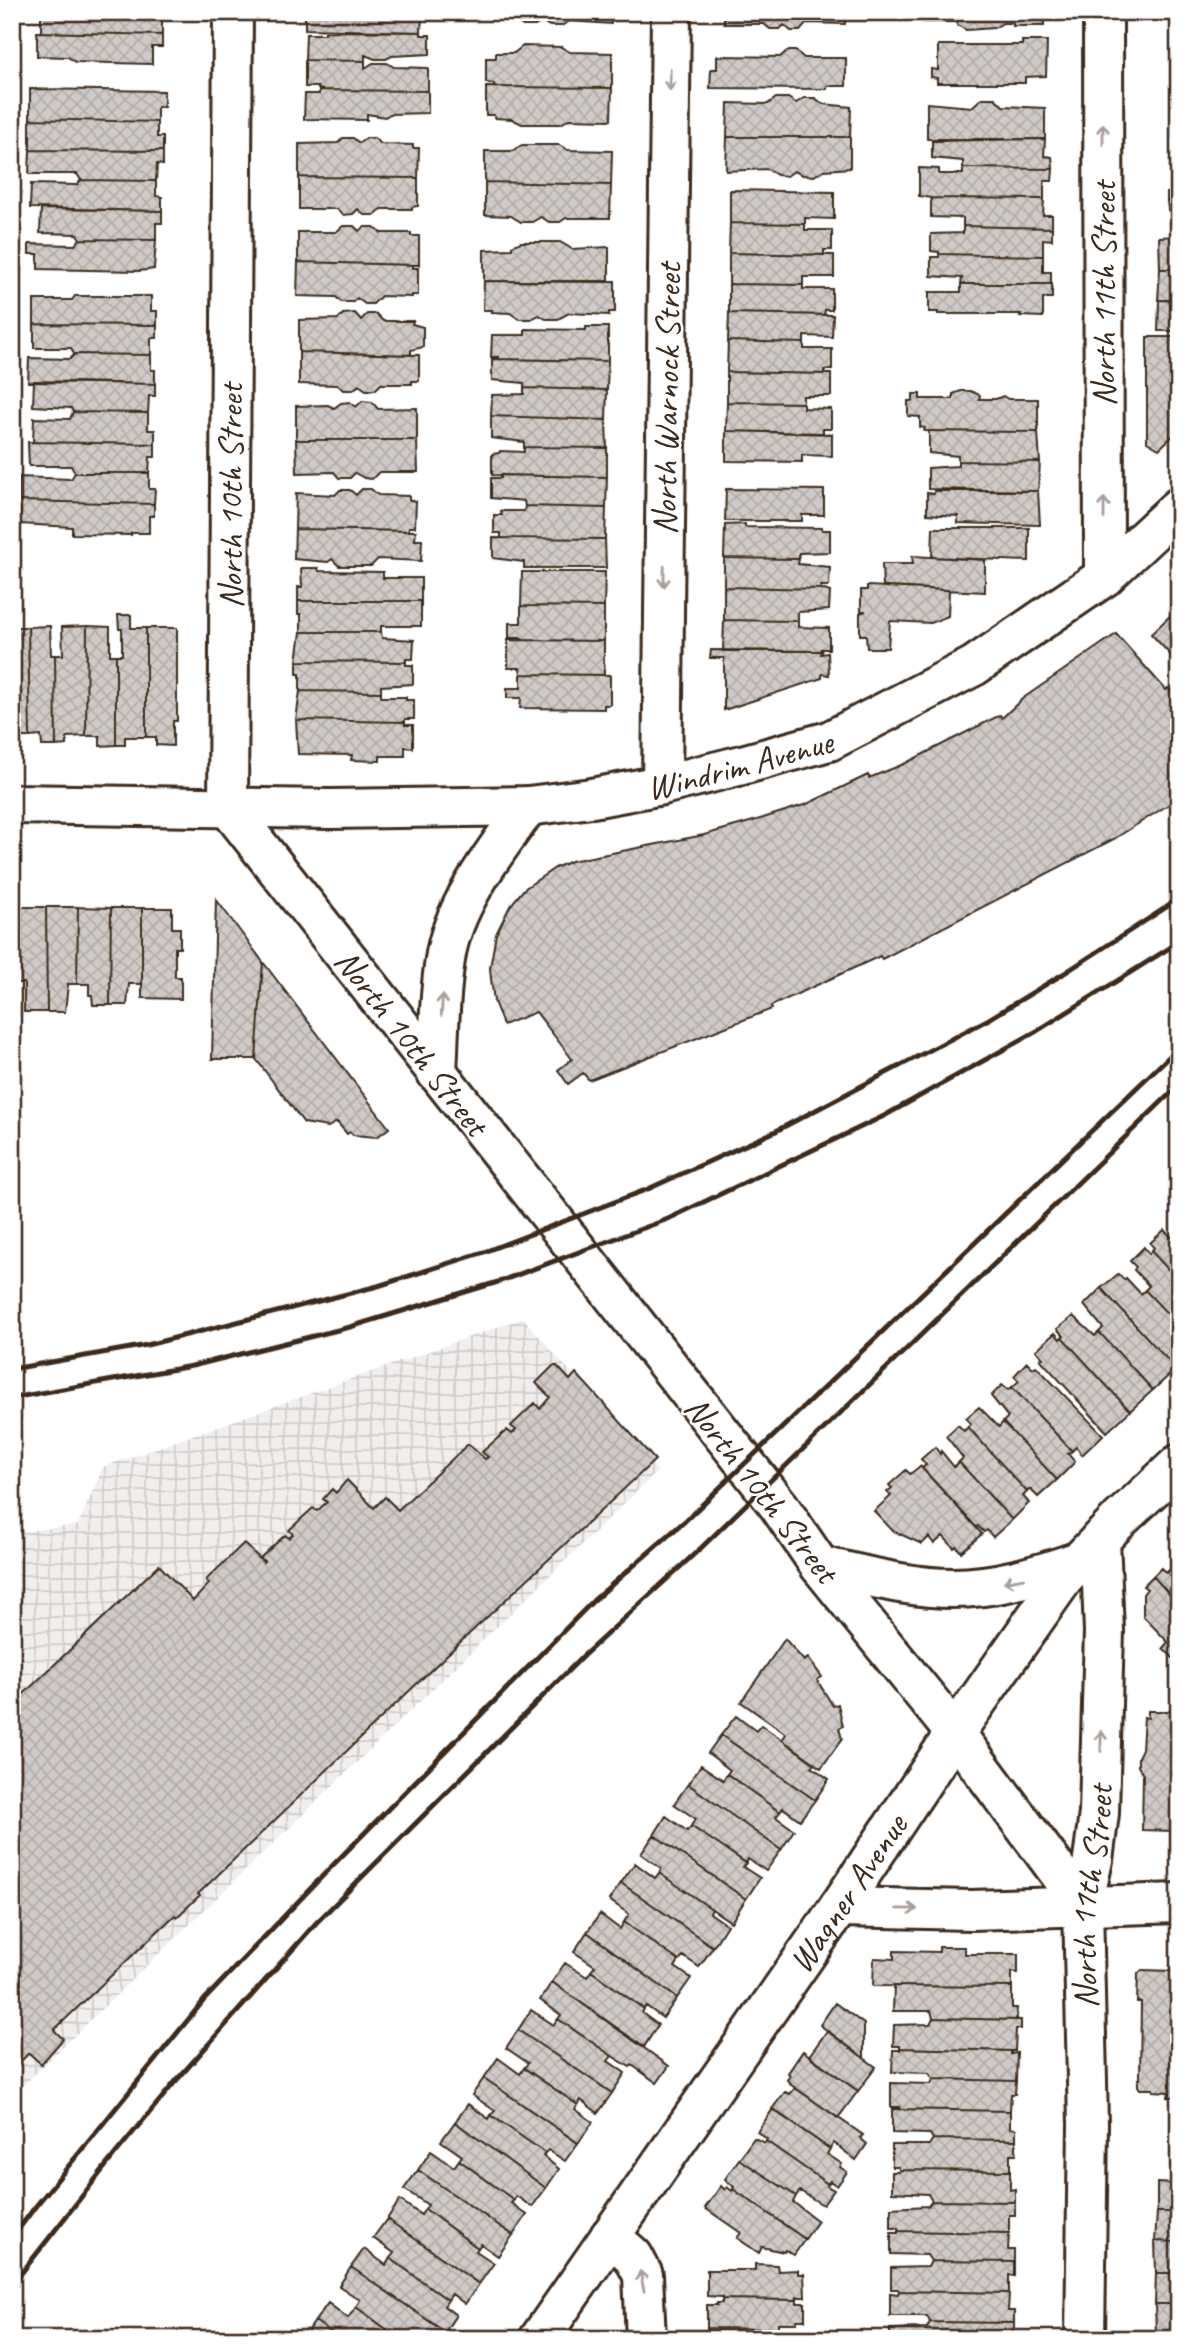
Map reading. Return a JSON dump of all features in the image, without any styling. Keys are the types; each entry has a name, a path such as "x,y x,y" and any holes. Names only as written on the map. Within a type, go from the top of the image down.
{"street":[{"name":"North 10th Street","path":"233,12 228,807 779,1506 820,1566 955,1734 1083,1905"},
{"name":"North Warnock Street","path":"662,785 671,12"},
{"name":"North 11th Street","path":"1102,12 1104,577"},
{"name":"Windrim Avenue","path":"12,804 449,808 528,806 662,785 829,741 974,666 1104,577 1179,507"},
{"path":"437,1073 445,958 462,905 491,857 528,806"},
{"name":"Wagner Avenue","path":"539,2339 839,1908 1041,1609 1090,1550 1179,1464"},
{"name":"North 11th Street","path":"1085,2339 1088,2124 1083,1905 1093,1860 1099,1813 1104,1631 1090,1550"},
{"path":"820,1566 897,1582 955,1588 1015,1580 1090,1550"},
{"path":"839,1908 971,1910 1179,1903"},
{"path":"610,2236 633,2256 643,2275 646,2339"}],"shaded area":[{"path":"523,1318 658,1471 12,2096 12,1525 19,1532 78,1525 103,1467"}],"building":[{"path":"41,12 156,12 156,19 162,19 162,35 41,32"},
{"path":"305,12 422,12 421,32 305,29"},
{"path":"487,12 612,12 611,24 570,21 561,26 550,26 542,22 535,26 523,26 514,20 487,19"},
{"path":"724,12 845,12 845,24 807,23 800,31 791,31 784,25 780,29 770,29 764,24 724,24"},
{"path":"919,12 1044,12 1044,26 1013,26 1013,23 1003,23 994,28 966,30 957,25 957,22 923,22 923,19 919,19"},
{"path":"325,31 421,32 421,35 430,35 430,54 392,56 386,59 365,55 365,61 305,60 306,34 325,34"},
{"path":"37,32 162,35 162,47 152,47 152,64 75,62 68,57 37,56"},
{"path":"1022,41 1047,41 1046,76 1025,77 1025,83 937,83 937,78 931,77 931,69 938,70 938,45 1022,45"},
{"path":"523,46 561,47 570,52 612,53 612,88 494,87 494,84 486,83 486,58 496,58 496,53 514,53"},
{"path":"787,51 796,51 804,58 846,58 846,86 827,86 827,89 710,88 711,69 717,69 717,56 780,57"},
{"path":"305,60 365,61 365,68 373,63 387,63 394,67 428,68 428,91 324,90 305,87"},
{"path":"486,87 612,88 611,120 569,119 561,124 522,124 512,119 495,118 494,115 486,115"},
{"path":"30,89 164,91 164,107 157,107 157,122 30,119"},
{"path":"319,90 428,91 428,113 390,114 385,117 367,114 367,120 304,119 305,94 319,94"},
{"path":"776,98 788,98 796,103 804,98 815,98 823,104 851,107 850,137 727,137 728,103 768,104"},
{"path":"982,98 995,98 1003,106 1045,108 1045,139 927,139 927,103 972,107"},
{"path":"1173,99 1179,99 1179,138 1173,138"},
{"path":"30,119 157,122 157,137 163,137 163,151 30,150"},
{"path":"727,137 850,137 850,168 824,170 814,176 794,171 787,176 777,175 767,169 726,171"},
{"path":"343,138 353,138 359,143 366,138 374,138 381,144 413,145 413,148 419,148 418,178 299,177 299,144 338,143"},
{"path":"1045,139 1044,156 1052,157 1053,169 963,168 963,161 932,158 932,141"},
{"path":"522,145 559,145 568,150 612,151 611,185 485,182 485,151 512,151"},
{"path":"30,150 163,151 163,165 157,164 156,181 81,180 77,174 29,174"},
{"path":"919,168 939,169 939,174 963,174 963,168 1053,169 1052,181 1044,181 1044,199 919,196"},
{"path":"299,177 418,178 418,206 412,209 382,209 374,215 364,215 358,209 353,214 343,215 337,209 299,209"},
{"path":"81,180 156,181 156,196 162,197 162,211 30,208 31,184 77,185"},
{"path":"485,182 611,185 610,218 566,218 560,222 549,222 541,217 532,222 521,222 511,216 485,215"},
{"path":"730,190 834,192 834,219 805,218 805,224 730,223"},
{"path":"1167,193 1179,193 1179,201 1167,201"},
{"path":"931,198 1044,199 1043,215 1052,215 1052,228 963,226 963,218 931,217"},
{"path":"1167,201 1179,201 1179,210 1168,210"},
{"path":"41,209 162,211 162,223 156,223 156,240 80,239 77,234 40,233"},
{"path":"730,223 805,224 805,230 832,230 832,250 824,250 824,255 729,253"},
{"path":"343,226 354,226 359,231 365,227 374,227 381,233 411,233 411,236 419,236 419,265 298,262 298,232 336,232"},
{"path":"963,226 1052,228 1052,240 1043,239 1043,256 939,254 931,251 931,234 963,233"},
{"path":"1179,236 1179,269 1160,269 1159,237"},
{"path":"80,239 156,240 154,269 38,269 38,254 29,254 29,244 75,245"},
{"path":"521,242 560,242 572,249 609,247 609,282 484,281 484,250 512,249 512,246"},
{"path":"729,253 834,255 834,277 803,277 803,285 729,284"},
{"path":"939,254 1043,256 1043,272 1051,272 1051,284 961,284 962,278 931,276 931,257 939,257"},
{"path":"298,262 413,265 413,268 418,268 418,295 381,296 373,304 365,304 357,298 353,302 341,302 336,297 297,296"},
{"path":"1160,269 1179,269 1179,301 1158,300"},
{"path":"484,281 615,281 615,312 609,312 609,315 569,313 558,319 546,319 539,315 531,319 519,319 510,313 483,310"},
{"path":"729,284 803,285 803,289 832,289 832,310 825,310 824,315 729,313"},
{"path":"961,284 1052,284 1052,298 1043,298 1043,317 929,312 929,292 961,292"},
{"path":"75,296 151,296 151,311 157,311 157,325 34,324 34,300 72,300"},
{"path":"1159,300 1179,300 1179,331 1158,331"},
{"path":"355,313 361,320 367,314 376,314 383,321 413,321 412,324 423,327 423,347 411,350 411,355 299,352 299,320 338,319 343,314"},
{"path":"729,313 833,315 832,337 804,336 804,343 728,341"},
{"path":"34,324 157,325 157,338 151,338 151,355 74,354 71,348 34,348"},
{"path":"586,327 608,327 608,361 491,357 492,335 525,335 525,329 586,330"},
{"path":"1147,337 1179,337 1179,430 1159,449 1147,442"},
{"path":"728,341 804,343 804,349 832,349 832,370 824,370 824,374 727,372"},
{"path":"299,352 419,355 419,381 412,381 412,384 381,384 375,390 366,390 359,385 353,390 343,390 338,385 299,384"},
{"path":"75,354 151,355 155,384 28,382 29,358 70,359"},
{"path":"492,359 608,361 607,390 524,388 524,383 492,380"},
{"path":"727,372 831,374 831,396 803,396 803,403 727,402"},
{"path":"34,381 155,384 155,396 149,396 148,413 73,412 71,408 33,406"},
{"path":"524,388 607,390 606,420 491,416 492,395 524,394"},
{"path":"961,391 980,395 979,399 996,399 1003,396 1008,399 1038,399 1038,432 924,431 925,428 920,427 920,417 908,416 908,401 913,401 913,394 920,394 920,399 953,399 953,394"},
{"path":"362,401 372,402 378,409 417,408 417,440 296,440 296,406 328,405 334,408 341,403 350,402 356,407"},
{"path":"727,402 803,403 803,408 831,409 831,429 823,429 823,433 726,431"},
{"path":"73,412 148,413 148,430 155,430 155,444 33,442 34,418 70,419"},
{"path":"491,416 606,420 607,448 524,447 524,442 491,438"},
{"path":"726,431 832,434 832,456 802,455 802,462 726,461"},
{"path":"929,431 1038,432 1040,462 958,461 958,456 929,453"},
{"path":"296,440 417,440 418,472 379,472 372,479 355,473 350,478 339,478 334,472 297,473"},
{"path":"28,442 155,444 155,457 150,457 149,473 75,473 71,466 29,466"},
{"path":"524,447 607,448 607,477 492,475 492,454 500,451 524,452"},
{"path":"958,461 1040,462 1038,491 928,489 928,468 958,466"},
{"path":"75,473 149,473 149,489 155,489 154,504 19,501 19,477 71,479"},
{"path":"501,475 607,477 606,508 525,506 524,501 491,498 491,478 501,478"},
{"path":"362,489 371,489 378,495 409,496 409,500 416,501 415,527 409,527 408,531 295,529 296,493 335,495 340,490 350,490 356,495"},
{"path":"726,489 824,490 824,515 802,515 802,521 725,521"},
{"path":"934,491 1038,491 1040,525 958,523 958,516 927,514 927,493 934,494"},
{"path":"19,501 154,504 154,516 149,516 149,533 72,534 72,527 20,524"},
{"path":"525,506 606,508 605,539 501,538 501,533 494,533 494,515 502,515 501,511 524,511"},
{"path":"745,524 745,527 830,530 830,552 799,553 799,559 724,558 725,525"},
{"path":"933,528 1029,528 1029,561 932,557"},
{"path":"295,529 416,531 415,540 422,540 421,561 378,559 371,566 339,566 332,559 328,562 294,559"},
{"path":"493,538 605,539 606,568 524,568 524,562 493,558"},
{"path":"912,556 985,560 985,592 883,587 882,564 913,564"},
{"path":"724,558 799,559 798,564 830,567 829,586 821,586 821,589 724,587"},
{"path":"301,568 318,568 319,571 383,572 383,578 421,578 421,601 298,601 298,587 302,587"},
{"path":"522,572 605,572 604,607 521,606"},
{"path":"867,586 949,590 948,616 931,623 890,621 888,648 867,648 866,635 860,635 860,613 866,611 861,611 861,590 867,590"},
{"path":"724,587 821,589 830,592 829,610 798,612 798,621 724,620"},
{"path":"298,601 421,601 421,626 381,626 381,632 301,632"},
{"path":"521,606 604,607 604,641 509,638 509,623 521,623"},
{"path":"1172,614 1179,621 1179,664 1151,634"},
{"path":"118,615 131,615 131,628 146,628 146,737 125,737 125,745 116,745 116,655 122,655 122,629 119,629"},
{"path":"724,620 798,621 798,627 829,628 829,649 723,651"},
{"path":"50,626 51,655 55,655 56,746 42,746 41,736 30,737 28,627"},
{"path":"87,626 110,627 110,655 116,655 116,745 100,746 100,736 86,736"},
{"path":"87,626 86,736 67,737 67,745 56,746 55,655 63,655 62,627"},
{"path":"12,627 28,627 30,737 12,737"},
{"path":"146,628 177,628 177,721 173,721 173,746 156,745 156,737 146,737"},
{"path":"301,632 381,632 382,638 414,640 413,659 406,659 406,662 297,661"},
{"path":"1116,634 1166,690 1168,688 1179,699 1179,798 1114,839 882,959 880,956 771,1006 772,1009 589,1080 583,1073 568,1084 558,1070 572,1059 536,1012 503,1025 494,1001 490,968 496,934 510,906 524,889 555,868 571,861 704,835 757,820 807,804 868,775 869,778 904,764 1000,715 1002,718 1022,699"},
{"path":"508,640 604,641 604,675 521,674 520,668 508,668"},
{"path":"711,650 822,651 821,654 828,653 829,675 822,674 822,678 724,710 724,658 710,658"},
{"path":"297,661 406,662 406,665 413,665 413,684 381,686 381,692 300,691"},
{"path":"521,674 610,675 610,705 604,705 604,709 520,708 521,698 507,698 507,688 521,688"},
{"path":"300,691 381,692 381,697 406,697 406,700 414,700 414,719 405,719 405,722 296,720"},
{"path":"296,720 405,722 405,725 413,725 413,748 405,747 405,756 380,756 380,761 351,760 352,755 298,754"},
{"path":"216,899 263,962 256,1059 212,1059"},
{"path":"12,907 15,907 16,983 12,983"},
{"path":"15,907 46,907 47,1012 24,1012 24,983 16,983"},
{"path":"46,907 78,907 77,984 68,984 65,1012 47,1012"},
{"path":"78,907 111,908 110,1005 93,1005 89,984 77,984"},
{"path":"111,908 142,908 142,984 129,984 127,1005 110,1005"},
{"path":"142,908 172,908 172,928 180,928 180,948 175,948 175,977 181,977 181,999 142,998"},
{"path":"263,962 389,1128 377,1137 353,1135 350,1132 347,1134 337,1122 328,1127 304,1123 256,1059"},
{"path":"1164,1230 1179,1244 1179,1281 1151,1251 1154,1248 1150,1243"},
{"path":"1144,1247 1179,1281 1179,1326 1145,1290 1149,1286 1134,1270 1136,1267 1130,1261"},
{"path":"1118,1274 1124,1280 1126,1278 1141,1294 1145,1290 1179,1326 1179,1366 1176,1369 1101,1288"},
{"path":"1101,1288 1176,1369 1153,1390 1099,1332 1103,1328 1084,1305"},
{"path":"1073,1316 1095,1336 1099,1332 1153,1390 1130,1411 1057,1329"},
{"path":"1055,1333 1060,1339 1062,1337 1130,1411 1107,1432 1040,1359 1043,1358 1036,1350"},
{"path":"1027,1362 1033,1368 1036,1366 1103,1435 1082,1455 1076,1447 1072,1451 1012,1387 1019,1381 1014,1376"},
{"path":"553,1366 557,1366 570,1380 576,1373 655,1460 454,1648 177,1917 175,1915 54,2030 63,2039 41,2064 29,2053 12,2070 12,1705 159,1565 193,1601 209,1584 206,1580 244,1543 263,1562 260,1558 285,1535 289,1538 293,1534 289,1530 313,1508 317,1511 327,1502 323,1499 332,1489 336,1493 347,1480 374,1508 385,1497 398,1510 468,1444 485,1459 488,1457 482,1452 507,1430 512,1434 516,1430 511,1426 535,1403 540,1409 550,1397 536,1383"},
{"path":"1002,1385 1008,1390 1012,1387 1072,1451 1068,1454 1075,1462 1057,1480 1003,1422 1008,1417 991,1396"},
{"path":"979,1407 999,1427 1003,1422 1057,1480 1038,1497 1030,1489 1027,1492 968,1427 971,1424 966,1418"},
{"path":"958,1425 964,1431 968,1427 1027,1492 1023,1496 1029,1503 1012,1520 959,1462 963,1458 946,1436"},
{"path":"935,1447 954,1467 959,1462 1012,1520 993,1537 987,1530 984,1532 976,1527 922,1468 926,1465 921,1459"},
{"path":"920,1466 982,1534 961,1552 943,1536 934,1544 929,1537 922,1544 893,1531 874,1511 891,1496 887,1492 892,1488 889,1485 906,1470 910,1474"},
{"path":"1178,1562 1179,1605 1153,1576 1161,1568 1166,1573"},
{"path":"1153,1576 1179,1605 1179,1664 1163,1648 1168,1642 1143,1616 1143,1594 1147,1589 1143,1586"},
{"path":"785,1639 804,1661 808,1658 822,1677 817,1680 833,1706 838,1704 843,1726 839,1728 842,1739 821,1768 782,1740 786,1734 741,1702"},
{"path":"1148,1711 1172,1711 1172,1719 1175,1719 1173,1831 1142,1830 1143,1775 1138,1766 1138,1757 1142,1749 1144,1717 1148,1718"},
{"path":"736,1716 756,1731 761,1725 815,1763 812,1767 829,1779 815,1800 721,1735"},
{"path":"1175,1719 1179,1719 1179,1831 1173,1831"},
{"path":"721,1735 815,1800 800,1820 783,1808 780,1812 727,1774 730,1770 708,1753"},
{"path":"701,1765 723,1780 727,1774 780,1812 776,1817 794,1830 781,1850 688,1784"},
{"path":"688,1784 781,1850 766,1871 748,1859 746,1863 691,1826 696,1819 674,1804"},
{"path":"666,1816 687,1831 691,1826 746,1863 743,1867 760,1878 746,1899 654,1835"},
{"path":"654,1835 746,1899 731,1922 659,1873 661,1868 641,1854"},
{"path":"635,1863 655,1878 659,1873 712,1909 710,1913 727,1925 713,1947 621,1883"},
{"path":"621,1883 713,1947 699,1967 683,1956 679,1961 624,1922 629,1914 609,1900"},
{"path":"600,1914 620,1929 624,1922 679,1961 675,1967 691,1978 677,1998 587,1932"},
{"path":"587,1932 677,1998 663,2018 646,2006 644,2009 591,1971 595,1966 574,1952"},
{"path":"939,1947 965,1947 965,1954 1018,1954 1018,1973 1012,1972 1012,1987 873,1986 874,1958 894,1959 894,1951 939,1952"},
{"path":"565,1963 587,1977 591,1971 644,2009 642,2013 658,2025 644,2047 552,1982"},
{"path":"1142,1970 1173,1971 1173,1974 1179,1974 1179,2097 1168,2097 1169,2092 1140,2089 1138,2086 1141,2002 1137,2002 1138,1974"},
{"path":"552,1982 669,2066 657,2083 558,2019 561,2015 540,2000"},
{"path":"894,1986 1012,1987 1012,2008 1017,2008 1016,2020 933,2018 931,2011 893,2011"},
{"path":"835,2003 864,2024 864,2058 820,2025"},
{"path":"531,2010 554,2025 558,2019 612,2056 608,2061 625,2073 612,2093 518,2030"},
{"path":"933,2018 1021,2020 1021,2029 1016,2029 1015,2051 893,2046 894,2025 930,2024"},
{"path":"518,2030 612,2093 598,2113 581,2100 578,2105 524,2068 528,2063 506,2048"},
{"path":"827,2031 876,2067 858,2091 809,2056"},
{"path":"893,2050 1011,2051 1011,2054 1017,2053 1016,2081 933,2079 929,2073 892,2072"},
{"path":"803,2051 858,2091 838,2118 787,2080 790,2075 788,2073"},
{"path":"498,2058 520,2074 524,2068 578,2105 575,2109 593,2122 578,2143 484,2078"},
{"path":"484,2078 578,2143 565,2161 548,2150 545,2153 491,2115 495,2111 472,2095"},
{"path":"933,2079 1016,2081 1015,2094 1011,2094 1010,2111 891,2107 891,2083 931,2084"},
{"path":"795,2088 863,2135 860,2138 867,2144 856,2160 834,2143 830,2149 772,2109 785,2092 790,2094"},
{"path":"468,2104 489,2119 491,2115 545,2153 543,2156 559,2169 546,2188 455,2122"},
{"path":"773,2109 830,2149 827,2154 842,2164 840,2167 847,2172 837,2186 830,2181 828,2184 757,2132"},
{"path":"892,2109 1010,2111 1010,2128 1016,2129 1016,2140 933,2139 930,2134 892,2133"},
{"path":"455,2122 546,2188 532,2207 516,2196 514,2200 459,2160 462,2156 441,2141"},
{"path":"754,2138 765,2143 766,2141 828,2184 827,2186 834,2190 823,2205 800,2191 796,2196 739,2159"},
{"path":"933,2139 1016,2140 1016,2154 1010,2154 1010,2171 899,2170 899,2167 892,2167 892,2145 929,2145"},
{"path":"431,2151 454,2167 459,2160 514,2200 511,2203 527,2215 513,2235 418,2170"},
{"path":"739,2159 796,2196 793,2202 818,2221 805,2239 733,2189 725,2179"},
{"path":"418,2170 513,2235 498,2256 481,2244 478,2248 425,2209 428,2205 404,2189"},
{"path":"1010,2171 1010,2190 1015,2189 1015,2202 932,2201 928,2194 892,2192 892,2172"},
{"path":"1178,2181 1179,2212 1157,2212 1157,2183 1178,2184"},
{"path":"721,2186 725,2190 727,2187 732,2191 733,2189 805,2239 794,2255 785,2250 784,2252 762,2247 759,2253 737,2238 741,2233 705,2208"},
{"path":"400,2200 421,2215 425,2209 494,2263 479,2284 387,2219"},
{"path":"932,2201 1015,2202 1015,2215 1009,2215 1009,2233 898,2231 898,2228 891,2228 891,2208 928,2206"},
{"path":"1157,2212 1179,2212 1179,2242 1155,2241"},
{"path":"387,2219 479,2284 465,2304 452,2294 448,2300 390,2258 394,2253 373,2238"},
{"path":"891,2233 1009,2233 1008,2250 1014,2250 1014,2262 931,2261 927,2255 891,2254"},
{"path":"1155,2241 1179,2242 1179,2273 1156,2273"},
{"path":"364,2249 386,2265 390,2258 448,2300 444,2306 456,2315 445,2332 351,2267"},
{"path":"931,2261 1014,2262 1014,2276 1009,2275 1009,2293 891,2289 891,2268 928,2267"},
{"path":"755,2264 777,2265 778,2271 798,2270 798,2274 804,2274 805,2297 797,2297 797,2300 722,2299 707,2296 707,2270 755,2270"},
{"path":"351,2267 445,2332 440,2339 400,2339 356,2307 360,2300 339,2286"},
{"path":"1156,2273 1179,2273 1179,2304 1155,2304"},
{"path":"899,2291 1009,2293 1008,2311 1014,2311 1014,2323 930,2322 927,2316 890,2316 890,2293 898,2294"},
{"path":"722,2299 797,2300 797,2303 805,2303 805,2320 778,2323 778,2329 707,2328 707,2305 722,2303"},
{"path":"328,2303 348,2318 356,2307 400,2339 341,2339 315,2321"},
{"path":"1155,2304 1179,2304 1179,2333 1156,2333"},
{"path":"315,2321 341,2339 303,2339"},
{"path":"930,2322 1014,2323 1014,2336 1008,2336 1008,2339 890,2339 890,2329 927,2328"},
{"path":"707,2328 778,2329 778,2336 797,2336 802,2339 707,2339"},
{"path":"1156,2333 1179,2333 1179,2339 1156,2339"}],"railway":[{"path":"12,1369 147,1345 378,1286 484,1252 648,1189 774,1132 989,1019 1179,899"},
{"path":"12,1398 192,1366 350,1327 498,1282 668,1219 884,1116 1037,1031 1179,942"},
{"path":"12,2238 205,1999 333,1865 594,1600 685,1521 1179,1047"},
{"path":"12,2285 175,2082 316,1923 583,1656 702,1547 1179,1085"}]}
